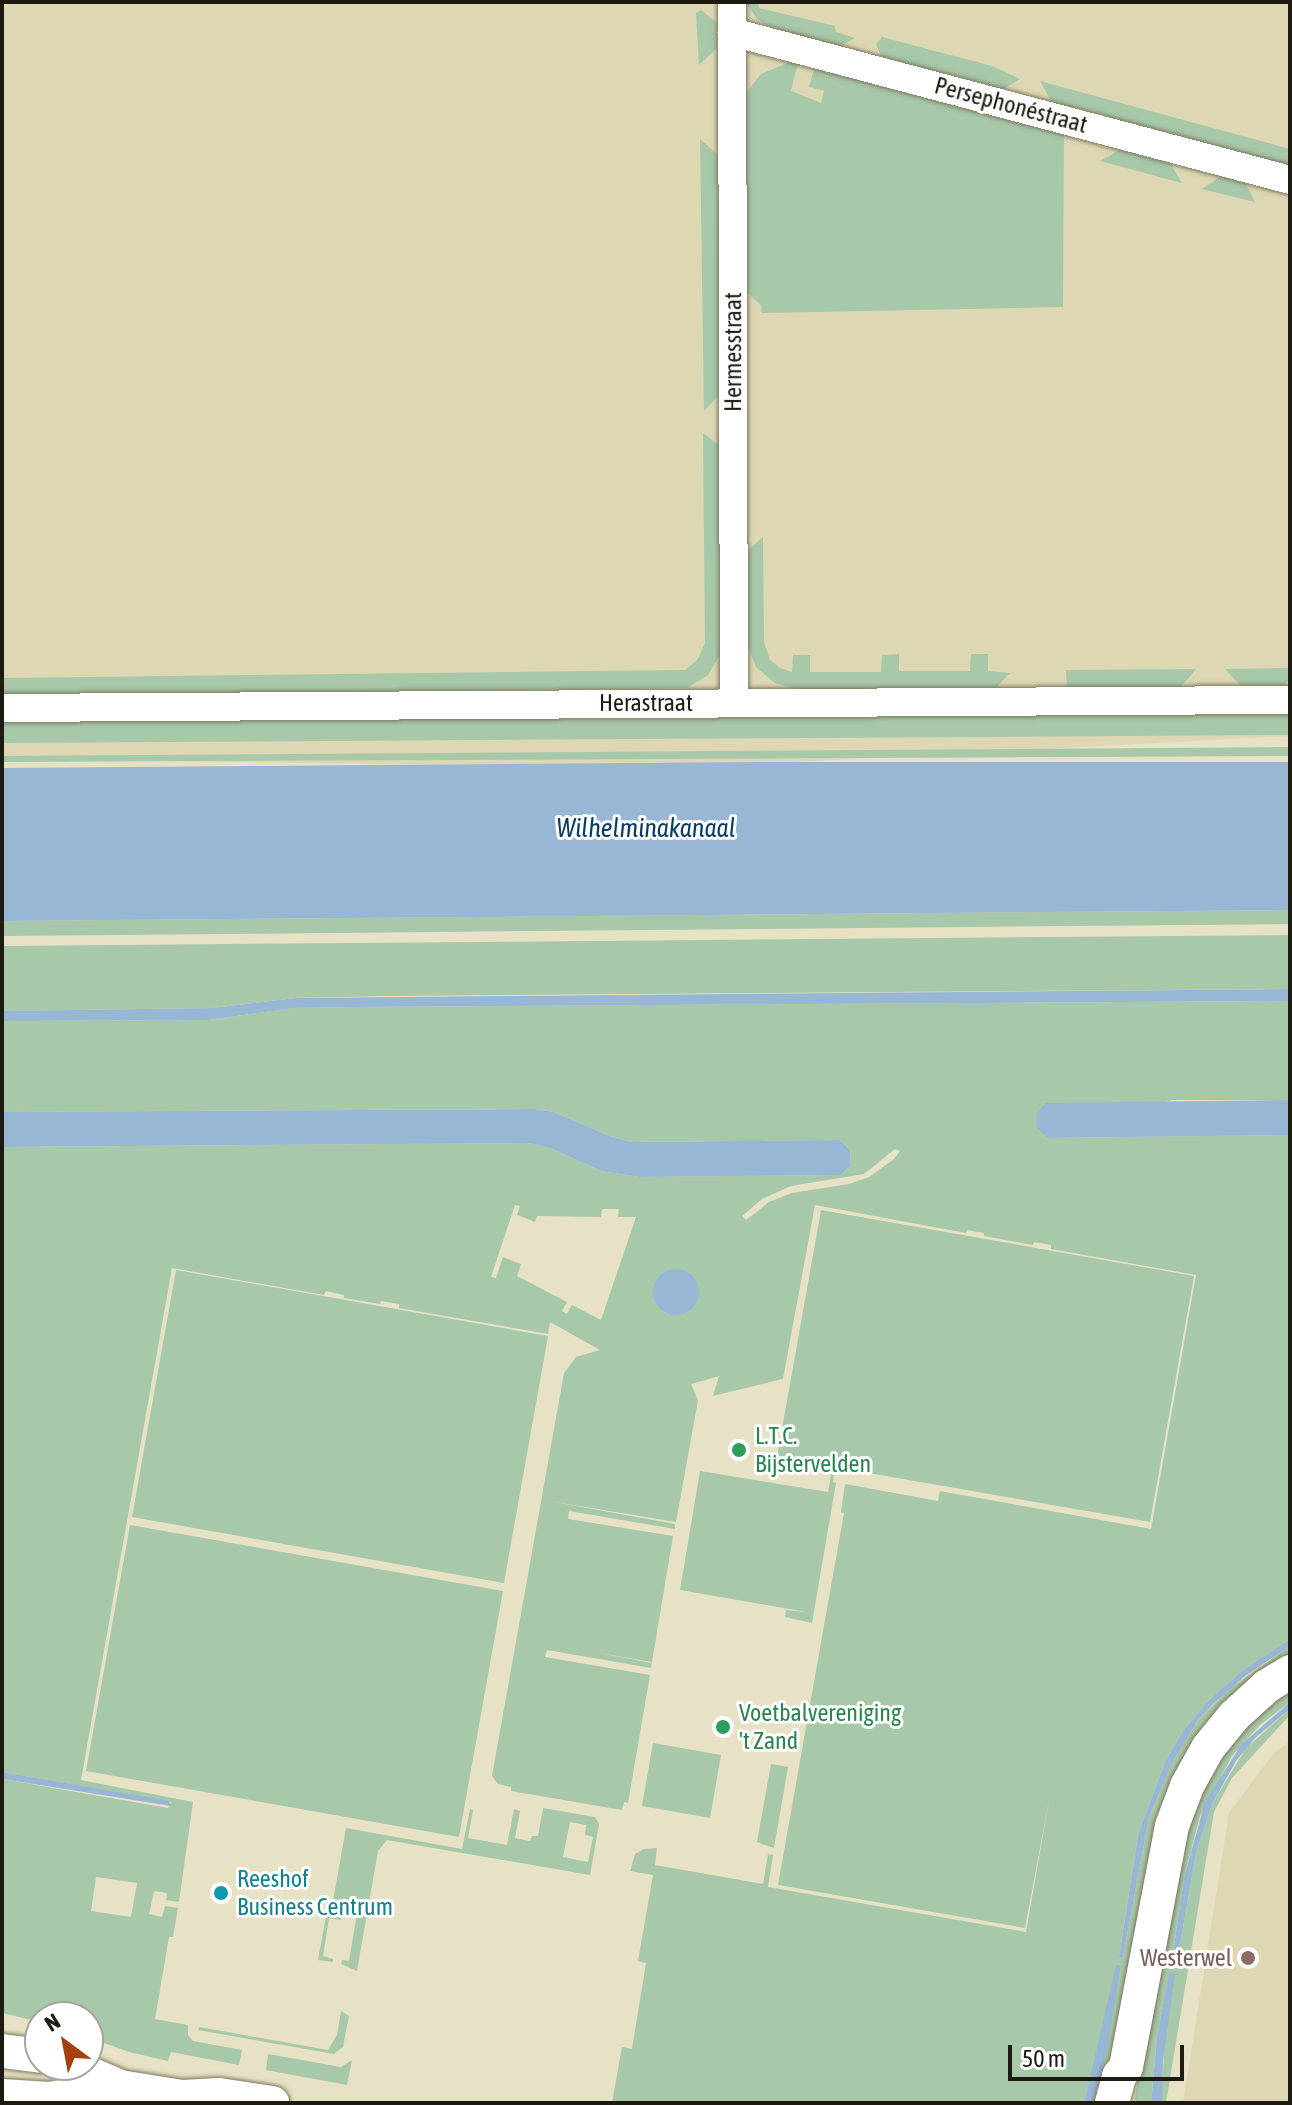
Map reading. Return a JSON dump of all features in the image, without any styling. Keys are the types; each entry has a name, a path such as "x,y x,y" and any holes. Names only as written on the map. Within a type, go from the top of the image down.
{"street":[{"name":"Hermesstraat","path":"732,2 734,703"},
{"name":"Persephonéstraat","path":"732,32 1290,180"},
{"name":"Herastraat","path":"2,708 1290,700"},
{"path":"1126,2103 1129,2078 1126,2067 1172,1826 1187,1786 1208,1748 1234,1716 1267,1686 1290,1672"},
{"path":"2,2051 24,2054"},
{"path":"1112,2103 1119,2076 1126,2067"},
{"path":"104,2080 120,2087 186,2101 219,2095 272,2103"},
{"path":"2,2096 49,2099 120,2087"}],"shaded area":[{"path":"2,2 1290,2 1290,736 682,768 2,759"},
{"name":"Westerwel","path":"1290,1741 1290,2103 1183,2103 1229,1813 1273,1754"}],"green space":[{"path":"745,2 758,2 759,8 835,26 836,32 855,38 838,47 771,28 758,20"},
{"path":"701,10 717,23 717,48 699,65 696,13"},
{"path":"882,37 992,66 1020,79 1002,90 882,58 876,44"},
{"path":"790,62 798,63 791,91 821,103 824,91 809,87 815,66 1064,132 1063,307 762,313 761,305 744,290 746,93 761,74"},
{"path":"1040,81 1290,149 1290,167 1052,103"},
{"path":"700,139 718,155 720,394 704,411"},
{"path":"1123,148 1169,161 1182,183 1100,161"},
{"path":"1223,175 1244,180 1255,202 1202,189"},
{"path":"703,433 720,446 720,655 708,675 687,688 2,696 2,678 685,670 698,659 705,643"},
{"path":"763,537 764,642 770,660 780,668 792,672 793,655 810,655 810,672 881,672 882,655 899,654 899,671 970,671 971,654 988,654 988,671 1010,673 996,688 798,690 775,683 756,667 747,644 746,552"},
{"path":"1290,668 1290,679 1283,686 1242,687 1225,669"},
{"path":"1196,669 1181,687 1067,688 1066,670"},
{"path":"1290,711 1290,735 2,743 2,720"},
{"path":"1290,747 1290,756 2,762 2,756"},
{"path":"1290,910 1290,924 2,936 2,921"},
{"path":"1290,935 1290,989 387,996 296,998 212,1008 2,1011 2,946"},
{"path":"1290,1001 1290,1100 1172,1100 1048,1138 1290,1135 1290,1639 1243,1670 1209,1700 1183,1731 1165,1762 1138,1835 1119,1957 1123,1957 1149,1817 1171,1763 1198,1720 1229,1689 1290,1646 1290,1658 1217,1716 1107,2103 1093,2103 1105,2061 1117,1965 1084,2103 612,2103 622,2047 632,2049 646,1963 638,1961 653,1875 630,1871 635,1854 644,1849 657,1848 655,1865 763,1884 768,1854 773,1855 768,1887 1026,1932 1050,1795 1025,1928 778,1885 844,1513 841,1512 845,1484 938,1501 940,1491 1151,1529 1196,1275 1051,1249 1051,1245 1034,1242 1033,1245 984,1236 984,1233 967,1230 966,1233 815,1205 783,1379 713,1396 719,1376 691,1384 698,1400 676,1522 549,1501 675,1524 675,1529 569,1511 568,1519 673,1536 652,1662 593,1652 652,1663 651,1668 547,1650 545,1657 650,1675 628,1803 624,1802 622,1810 511,1791 511,1787 498,1784 492,1776 564,1373 576,1357 600,1350 550,1322 548,1334 399,1308 399,1304 344,1298 344,1295 326,1291 324,1295 172,1268 81,1780 193,1802 179,1902 166,1900 167,1893 154,1891 149,1914 162,1917 165,1906 178,1908 173,1937 169,1937 155,2019 188,2025 188,2035 193,2041 242,2050 239,2065 171,2052 168,2061 104,2043 104,2001 24,2001 24,2018 2,2013 2,1779 168,1808 171,1802 2,1772 2,1147 529,1143 550,1148 601,1171 640,1177 841,1175 851,1165 850,1150 840,1140 632,1142 612,1137 554,1112 535,1109 2,1112 2,1021 208,1020 294,1008","holes":["895,1149 900,1151 869,1177 849,1184 792,1193 769,1202 746,1220 742,1216 762,1199 791,1186 864,1174","515,1205 520,1206 517,1215 535,1222 537,1216 601,1217 602,1209 619,1209 618,1217 636,1217 601,1320 572,1305 567,1314 562,1311 567,1302 517,1276 521,1264 503,1257 496,1278 491,1277","96,1877 137,1883 131,1917 91,1911"]},
{"path":"821,1210 1194,1276 1150,1522 777,1457"},
{"path":"176,1270 548,1336 504,1583 132,1517"},
{"path":"764,1463 834,1475 833,1482 836,1483 812,1623 785,1617 786,1610 807,1612 680,1590 700,1471 828,1492 831,1475"},
{"path":"130,1525 503,1591 459,1837 86,1771"},
{"path":"1290,1690 1290,1702 1260,1725 1232,1756 1200,1816 1184,1878 1171,1966 1176,1967 1196,1854 1212,1804 1246,1748 1290,1709 1290,1715 1232,1778 1214,1812 1166,2103 1162,2103 1162,2084 1169,1974 1157,2037 1151,2103 1134,2103 1177,1852 1207,1777 1239,1733"},
{"path":"653,1743 721,1755 710,1818 642,1806"},
{"path":"771,1764 788,1767 774,1848 757,1842"},
{"path":"543,1808 595,1817 599,1824 590,1875 387,1840 378,1851 357,1971 341,1964 342,1960 349,1961 357,1913 343,1910 341,1920 329,1918 323,1956 333,1959 333,1962 318,1960 327,1911 331,1912 346,1828 462,1849 470,1809 473,1810 468,1838 507,1845 514,1809 520,1811 515,1838 530,1841 532,1836 538,1836","holes":["570,1822 586,1825 585,1835 593,1837 588,1862 563,1857"]},
{"path":"341,2011 349,2016 343,2047 334,2054 198,2030 199,2027 328,2050 337,2035"},
{"path":"268,2054 341,2067 352,2060 347,2085 266,2070"}],"water":[{"name":"Wilhelminakanaal","path":"763,762 1290,762 1290,910 2,921 2,768"},
{"path":"1290,989 1290,1001 351,1007 294,1008 208,1020 2,1021 2,1011 212,1008 296,998"},
{"path":"1290,1100 1290,1135 1048,1138 1037,1128 1037,1113 1046,1103"},
{"path":"535,1109 554,1112 612,1137 632,1142 840,1140 850,1150 851,1165 841,1175 640,1177 601,1171 550,1148 529,1143 2,1147 2,1112"},
{"path":"676,1269 692,1276 699,1292 692,1308 676,1315 660,1308 653,1292 660,1276"},
{"path":"1290,1639 1290,1646 1246,1675 1213,1704 1198,1720 1171,1764 1149,1817 1123,1957 1119,1957 1138,1835 1165,1762 1183,1731 1209,1700 1243,1670"},
{"path":"1290,1702 1290,1709 1255,1738 1236,1761 1212,1804 1196,1854 1176,1967 1171,1967 1184,1878 1205,1802 1241,1745"},
{"path":"2,1772 169,1801 171,1806 2,1779"},
{"path":"1116,1965 1121,1965 1105,2061 1093,2103 1084,2103"},
{"path":"1169,1973 1175,1974 1163,2061 1162,2103 1151,2103 1157,2037"}],"place":[{"name":"L.T.C. Bijstervelden","path":"739,1450"},
{"name":"Voetbalvereniging 't Zand","path":"723,1727"},
{"name":"Reeshof Business Centrum","path":"221,1893"},
{"name":"Westerwel","path":"1248,1958"}]}
